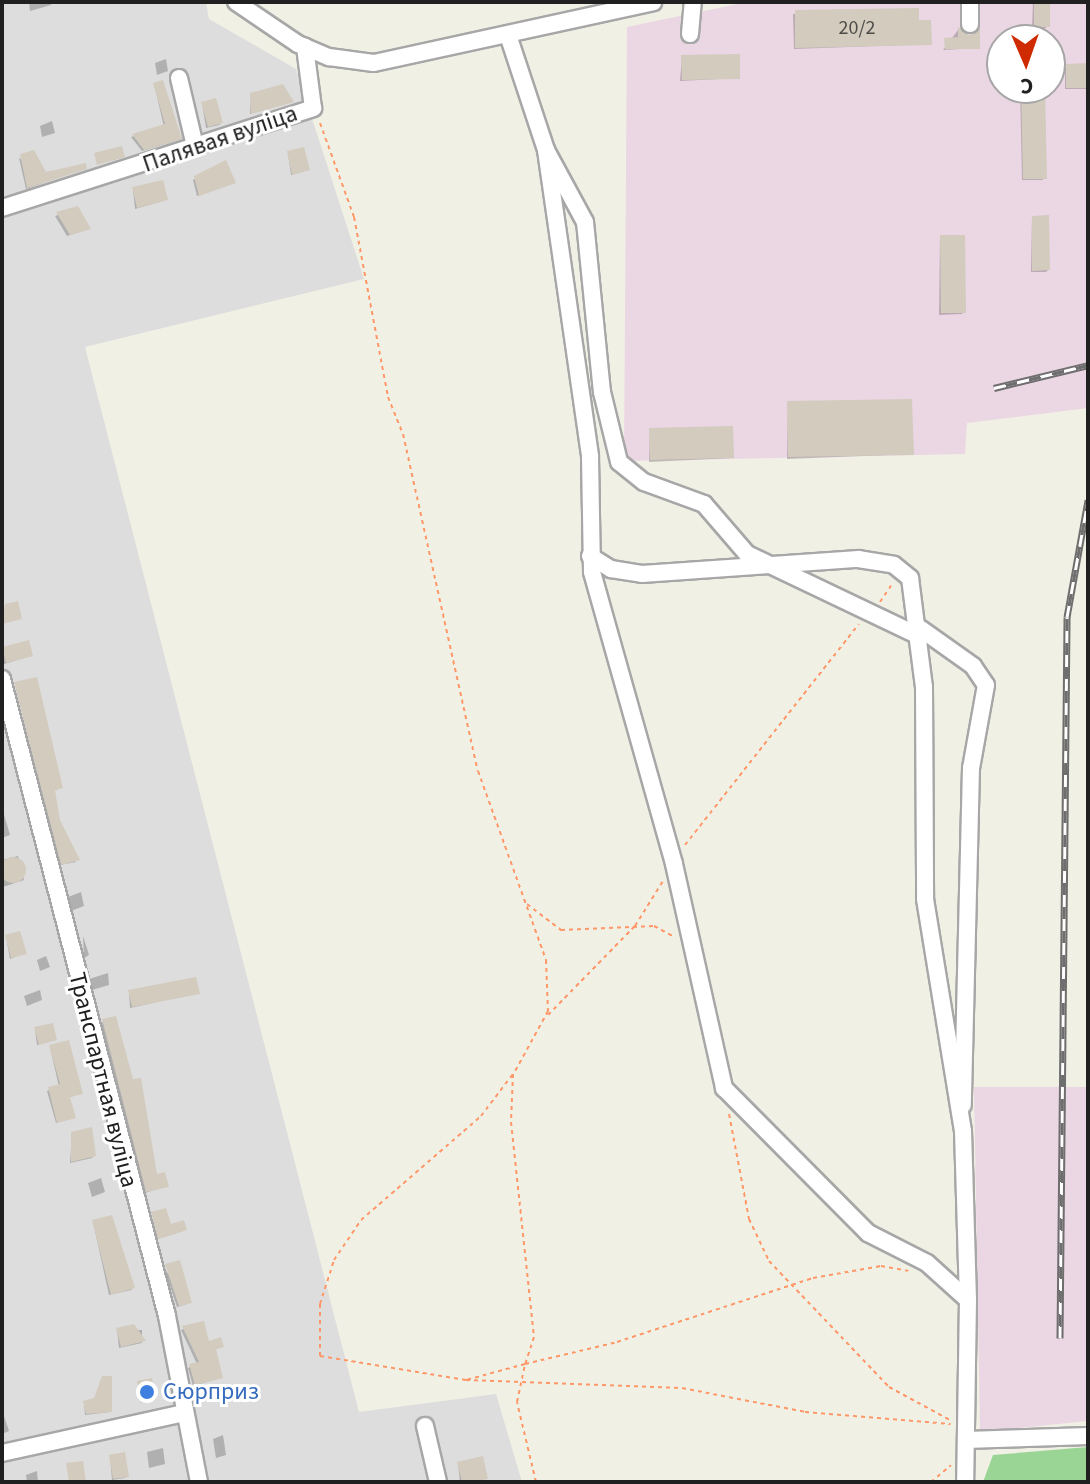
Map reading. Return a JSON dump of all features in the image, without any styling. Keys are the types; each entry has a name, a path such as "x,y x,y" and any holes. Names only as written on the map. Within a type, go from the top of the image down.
{"street":[{"path":"236,2 305,47 374,63 509,38 653,2"},
{"path":"690,34 693,2"},
{"path":"970,2 970,24"},
{"path":"509,38 546,150 585,222 590,310 611,422 626,470 704,504 737,546 765,563 874,608 921,633 973,666 986,685 970,784 963,1131 968,1300 962,1438 965,1482"},
{"name":"Палявая вуліца","path":"2,208 313,108 305,47"},
{"path":"179,78 195,146"},
{"path":"546,150 590,464 590,556 674,864 690,952 724,1088 868,1233 927,1263 968,1300"},
{"path":"590,464 611,422"},
{"path":"590,556 611,569 642,574 765,563 858,559 898,568 910,578 921,633 925,899 963,1131"},
{"name":"Транспартная вуліца","path":"2,679 167,1316 199,1482"},
{"path":"2,1453 184,1413"},
{"path":"425,1426 438,1482"},
{"path":"962,1438 1088,1436"}],"path":[{"path":"313,108 354,217 450,663 483,791 546,960 545,1018"},
{"path":"898,568 874,608 674,864 635,926 545,1018 513,1074 481,1116 361,1220 334,1260 320,1304 320,1356 517,1386 682,1388 962,1438"},
{"path":"524,902 561,930 635,926 664,929 690,952"},
{"path":"513,1074 510,1113 534,1321 517,1386 536,1482"},
{"path":"724,1088 756,1239 791,1285 889,1387 962,1438"},
{"path":"466,1380 791,1285 873,1267 915,1273"},
{"path":"931,1482 962,1438"}],"shaded area":[{"path":"2,2 206,2 209,19 296,69 364,279 85,347 359,1412 496,1394 522,1482 2,1482"},
{"path":"747,2 1088,2 1088,408 967,423 965,454 624,461 627,27"},
{"path":"974,1087 1088,1087 1088,1421 980,1432"}],"green space":[{"path":"1088,1447 1088,1482 983,1482 993,1455"}],"building":[{"path":"1034,2 1050,2 1050,24 1034,24"},
{"path":"919,8 919,20 931,20 932,45 795,48 795,10"},
{"path":"958,27 969,35 980,29 980,49 945,49 944,38 958,37"},
{"path":"740,54 740,79 682,80 681,55"},
{"path":"1088,63 1088,88 1066,88 1066,64"},
{"path":"163,80 182,139 144,150 132,134 165,124 153,83"},
{"path":"283,84 294,102 251,114 250,93"},
{"path":"216,98 223,123 208,127 201,102"},
{"path":"1021,104 1045,104 1047,179 1023,179"},
{"path":"122,146 125,157 97,165 94,153"},
{"path":"304,147 310,170 292,175 287,151"},
{"path":"34,150 46,172 86,163 87,169 27,188 20,154"},
{"path":"226,160 236,183 199,196 194,176"},
{"path":"163,180 168,200 137,208 132,187"},
{"path":"78,206 91,229 70,235 56,212"},
{"path":"1049,215 1050,270 1032,271 1032,216"},
{"path":"940,235 965,235 966,313 941,313"},
{"path":"912,399 914,455 788,457 787,401"},
{"path":"733,426 734,458 650,460 649,428"},
{"path":"18,601 22,619 2,624 5,604"},
{"path":"29,640 33,656 6,663 2,647"},
{"path":"37,677 63,788 55,790 60,820 80,860 61,865 14,682"},
{"path":"13,857 23,860 26,870 23,880 13,883 3,880 0,870 3,860"},
{"path":"20,931 27,954 11,958 5,935"},
{"path":"196,977 200,994 132,1007 128,990"},
{"path":"116,1016 133,1079 141,1078 157,1174 165,1172 169,1187 146,1192 102,1019"},
{"path":"53,1023 57,1040 39,1045 34,1027"},
{"path":"69,1040 83,1094 70,1097 76,1118 57,1123 48,1087 60,1084 49,1045"},
{"path":"92,1127 96,1156 71,1162 71,1132"},
{"path":"166,1208 171,1224 184,1220 187,1230 158,1239 151,1212"},
{"path":"112,1215 135,1288 111,1295 92,1220"},
{"path":"180,1260 192,1303 179,1306 165,1264"},
{"path":"204,1321 209,1341 221,1337 224,1347 216,1349 223,1378 195,1385 189,1364 199,1362 182,1326"},
{"path":"134,1324 146,1341 121,1347 116,1328"},
{"path":"102,1376 112,1376 112,1412 86,1414 83,1401 94,1398"},
{"name":"Сюрприз","path":"152,1378 156,1400 141,1403 137,1381"},
{"path":"125,1452 129,1477 113,1479 109,1455"},
{"path":"483,1456 488,1479 462,1482 457,1462"},
{"path":"83,1461 86,1482 69,1482 66,1463"}],"railway":[{"path":"994,388 1088,365"},
{"path":"1060,1338 1067,617 1088,500"}],"place":[{"name":"Сюрприз","path":"147,1392"}]}
